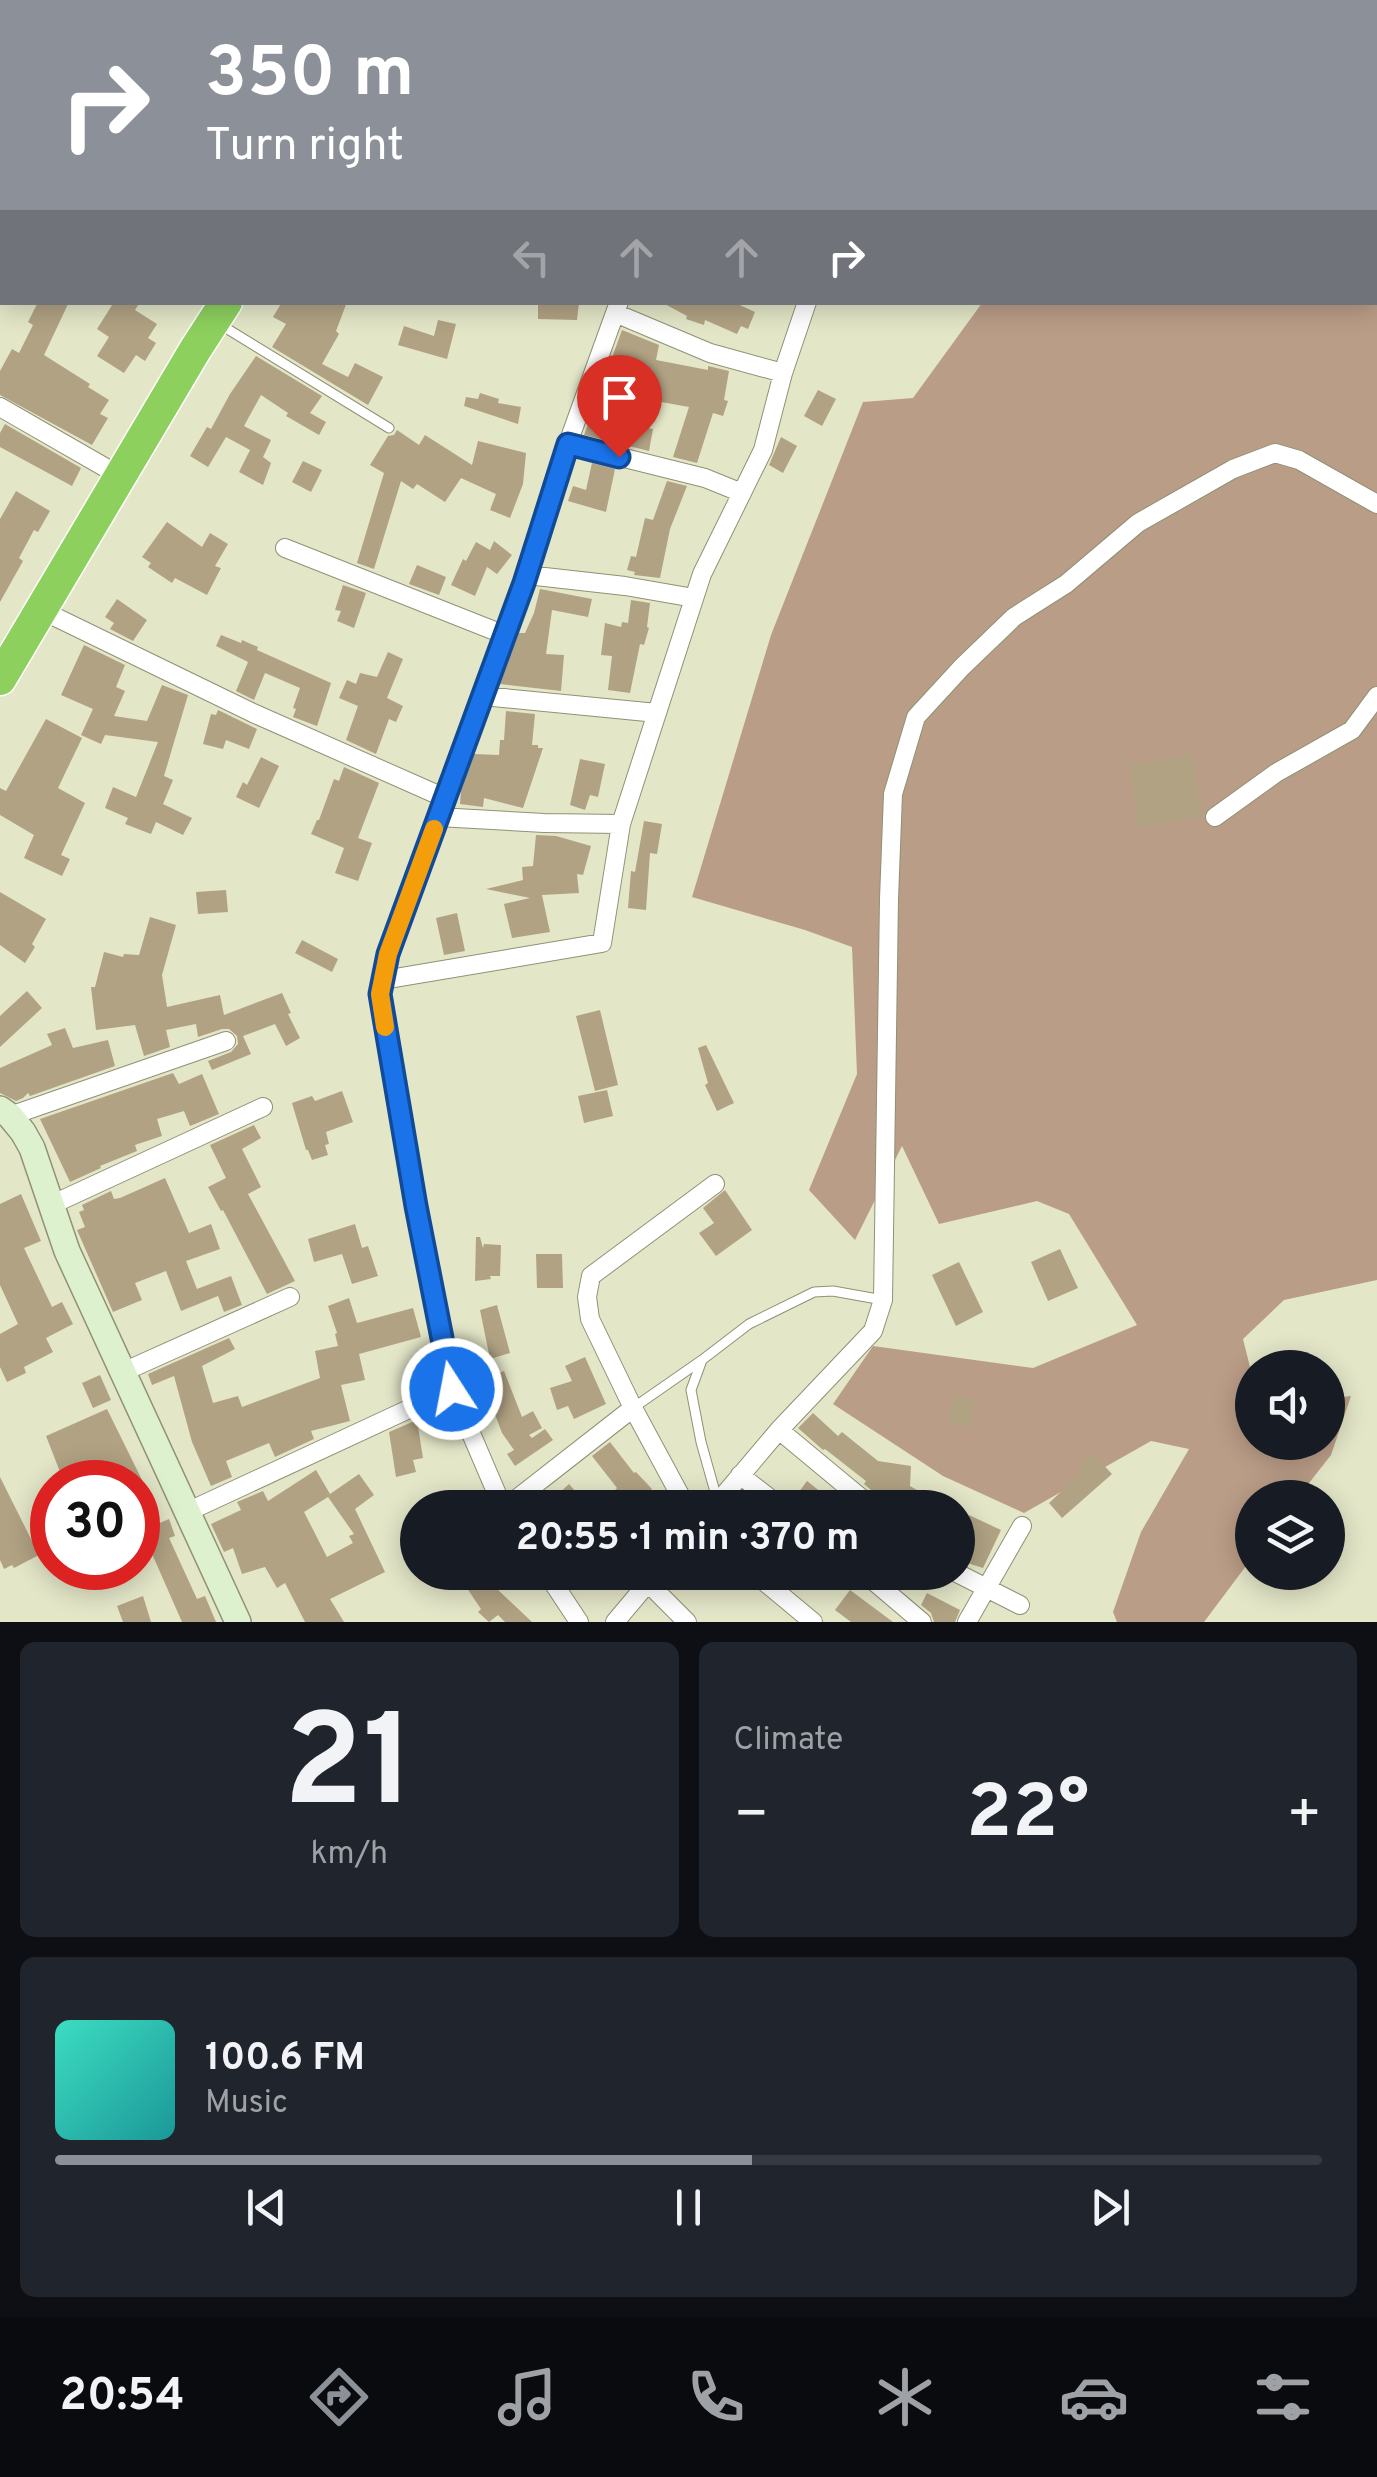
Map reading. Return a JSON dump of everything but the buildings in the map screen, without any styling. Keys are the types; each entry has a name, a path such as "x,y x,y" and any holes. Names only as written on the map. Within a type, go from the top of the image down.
{"highway":[{"path":"0,679 220,312"}],"street":[{"path":"382,980 602,943 620,824 702,574 763,450 782,373 806,305"},
{"path":"496,1490 452,1389 380,994 388,954 527,575 617,308 710,353 782,373"},
{"path":"0,407 120,476"},
{"path":"568,444 705,478 742,493"},
{"path":"728,1490 873,1331 883,1300 893,794 916,717 1014,617 1066,584 1138,523 1233,469 1275,453 1299,460 1377,504"},
{"path":"284,548 505,635"},
{"path":"527,575 694,598"},
{"path":"41,610 253,713 445,798"},
{"path":"483,696 657,713"},
{"path":"1215,817 1276,773 1352,730 1377,696"},
{"path":"438,817 620,824"},
{"path":"226,1041 5,1113 32,1148 66,1251 238,1622"},
{"path":"51,1205 263,1107"},
{"path":"677,1490 590,1319 587,1297 592,1276 715,1184"},
{"path":"122,1372 290,1297"},
{"path":"187,1512 452,1389"},
{"path":"527,1490 633,1408"},
{"path":"779,1430 851,1490"},
{"path":"740,1476 758,1490"},
{"path":"967,1622 1022,1526"},
{"path":"975,1582 1020,1605"},
{"path":"558,1590 579,1622"},
{"path":"615,1622 643,1590"},
{"path":"662,1590 687,1622"},
{"path":"775,1590 813,1622"},
{"path":"884,1590 922,1622"}],"lane":[{"path":"220,312 389,428"},
{"path":"633,1408 749,1324 814,1292 832,1291 883,1300"},
{"path":"702,1360 692,1390 712,1490"}],"shaded area":[{"path":"981,305 1377,305 1377,1280 1284,1300 1243,1339 1246,1350 1235,1350 1235,1460 1327,1460 1311,1480 1235,1480 1235,1581 1204,1622 1117,1622 1113,1612 1141,1532 1189,1449 1151,1441 1024,1513 943,1476 833,1404 873,1346 1033,1368 1137,1325 1069,1214 1037,1201 939,1224 902,1146 855,1240 809,1190 857,1074 852,947 692,897 771,635 863,402 913,398"}],"slow traffic":[{"path":"385,1027 380,994 388,954 434,829"}],"route":[{"path":"452,1389 380,994 388,954 524,583 568,444 619,457"}]}
